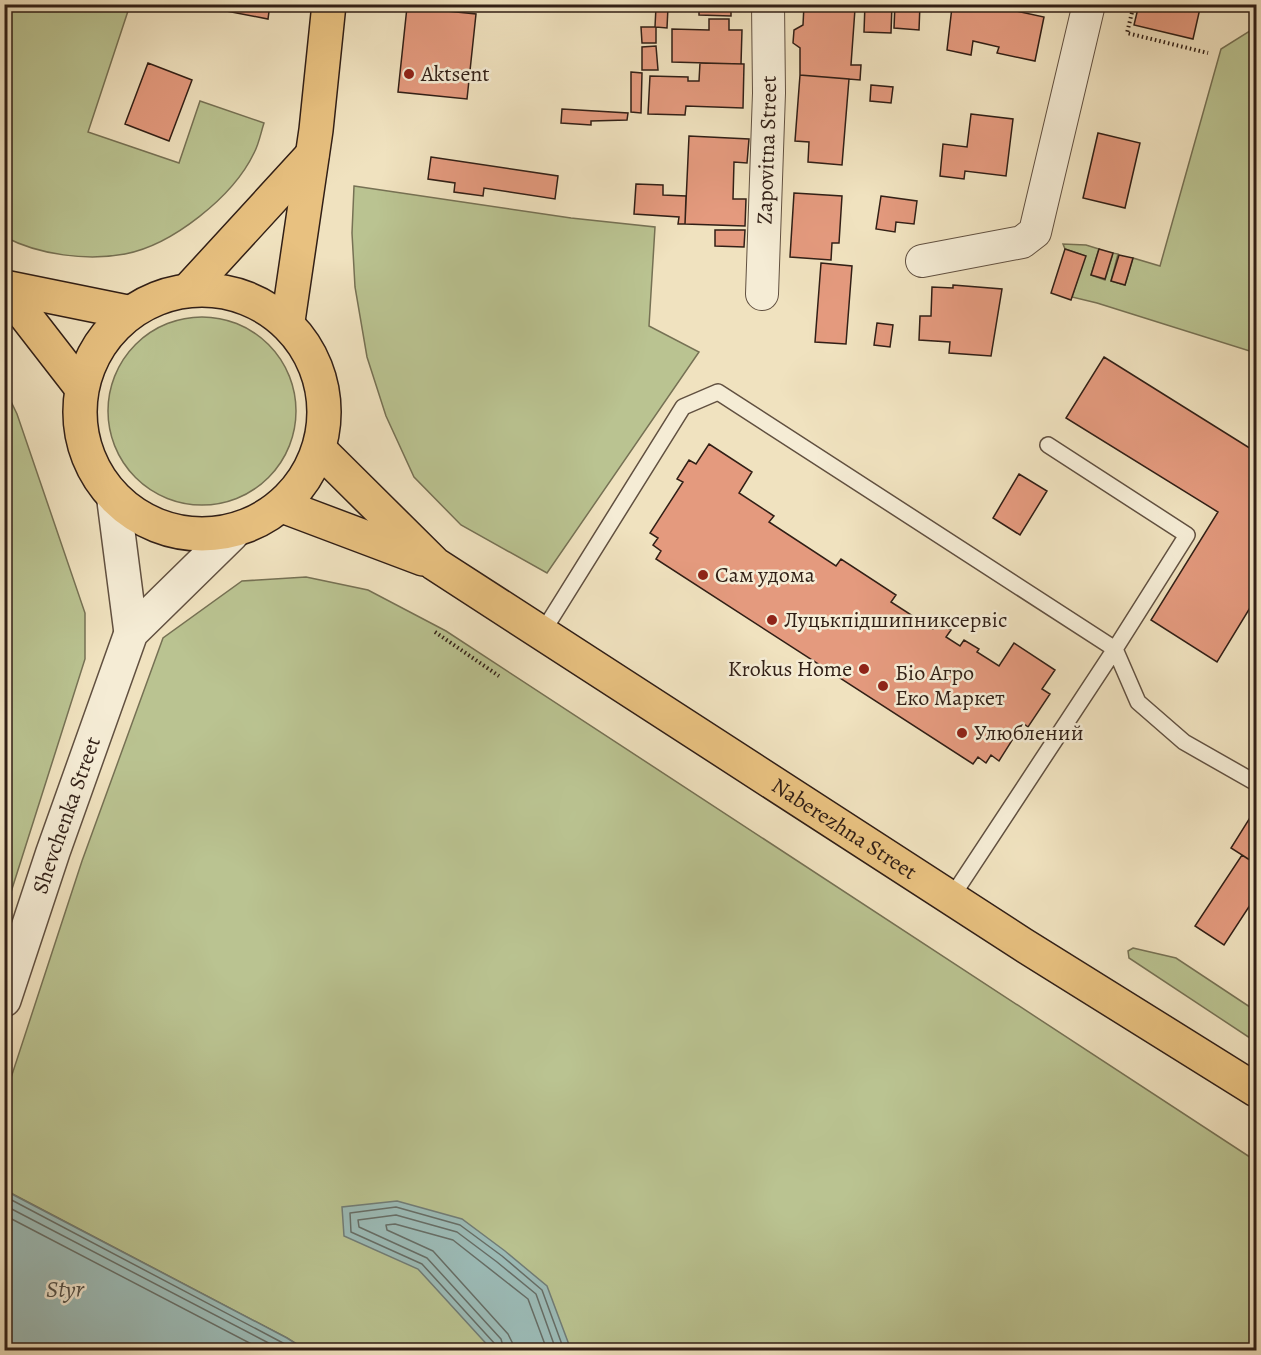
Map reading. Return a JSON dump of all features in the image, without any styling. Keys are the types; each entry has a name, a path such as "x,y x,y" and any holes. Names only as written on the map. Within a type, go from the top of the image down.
{"main road":[{"path":"288,321 312,155 329,4"},
{"path":"190,288 243,294 288,321 323,381 321,451 285,507 232,534 169,533 114,501 83,448 80,386 97,344 128,312 190,288 312,155"},
{"path":"4,288 128,312"},
{"path":"4,288 80,386"},
{"name":"Naberezhna Street","path":"321,451 435,564 951,898 1257,1090"},
{"name":"Naberezhna Street","path":"285,507 435,564"}],"street":[{"name":"Zapovitna Street","path":"762,294 769,93 768,4"},
{"path":"922,261 1022,242 1035,232 1089,4"},
{"name":"Shevchenka Street","path":"114,501 131,633"},
{"name":"Shevchenka Street","path":"4,1000 53,852 131,633 232,534"}],"lane":[{"path":"542,633 683,407 718,392 1115,649 1138,702 1184,742 1254,781 1257,765"},
{"path":"951,898 1187,535 1048,445"}],"path":[{"path":"1134,4 1127,33 1208,53"},
{"path":"435,632 499,676"}],"green space":[{"path":"7,5 130,5 88,132 179,163 200,101 264,123 256,149 244,170 232,186 199,217 162,241 143,249 110,256 63,255 33,248 5,237 4,12"},
{"path":"1256,27 1256,353 1072,297 1085,256 1065,249 1063,244 1086,245 1099,249 1091,275 1105,280 1113,253 1118,254 1111,281 1125,285 1133,258 1160,266 1221,49"},
{"path":"354,186 571,218 655,227 649,326 699,352 547,573 461,525 414,477 386,416 367,357 355,287 352,233"},
{"path":"202,317 238,324 262,338 275,351 289,375 296,411 289,447 275,471 262,484 238,498 202,505 166,498 142,484 129,471 115,447 108,411 115,375 129,351 142,338 166,324"},
{"path":"5,389 17,414 85,613 85,659 5,911"},
{"path":"306,577 368,590 446,631 1256,1161 1256,1350 306,1350 5,1190 5,1096 82,861 163,638 242,581"},
{"path":"1133,948 1176,958 1256,1011 1256,1042 1129,958 1128,951"}],"water":[{"name":"Styr","path":"4,1190 287,1338 306,1350 5,1350"},
{"path":"397,1201 462,1219 547,1286 571,1350 492,1350 418,1269 344,1236 342,1207"}],"building":[{"path":"190,4 270,4 268,19"},
{"path":"699,4 731,4 731,16 699,15"},
{"path":"847,4 846,8 855,9 851,65 861,65 860,80 800,75 800,48 793,43 794,30 803,25 804,5"},
{"path":"865,4 892,4 891,33 864,32"},
{"path":"895,4 920,4 919,30 894,28"},
{"path":"966,4 983,4 1044,17 1035,61 997,53 999,47 973,41 971,55 947,50 952,7 965,9"},
{"path":"1139,4 1201,4 1193,39 1134,25"},
{"path":"407,7 476,14 467,99 398,92"},
{"path":"656,7 668,7 667,28 656,27 656,43 642,43 641,27 655,27"},
{"path":"709,19 729,19 729,30 742,30 741,64 672,62 672,29 709,30"},
{"path":"656,46 658,70 642,70 642,47"},
{"path":"148,63 192,80 169,141 125,124"},
{"path":"700,63 744,64 743,108 686,106 685,115 648,114 650,76 688,77 688,81 699,81"},
{"path":"631,72 642,73 641,113 631,112"},
{"path":"800,75 849,79 842,165 808,162 809,142 795,141"},
{"path":"871,85 893,87 891,103 870,101"},
{"path":"562,109 628,113 627,120 591,121 591,125 561,123"},
{"path":"971,114 1013,119 1006,176 965,171 964,179 940,176 943,144 967,147"},
{"path":"1098,133 1140,143 1125,208 1083,198"},
{"path":"689,136 749,139 747,163 734,162 733,199 746,199 745,226 685,224"},
{"path":"431,157 558,176 555,199 484,188 483,196 454,192 455,183 428,179"},
{"path":"636,184 663,185 663,195 686,196 685,224 678,224 679,217 634,214"},
{"path":"794,193 842,196 839,243 832,243 831,260 790,257"},
{"path":"881,196 917,201 914,224 896,222 895,232 876,229"},
{"path":"715,230 745,230 744,247 715,246"},
{"path":"1065,249 1086,256 1071,300 1051,293"},
{"path":"1099,249 1113,253 1105,279 1091,275"},
{"path":"1119,255 1133,258 1125,285 1111,281"},
{"path":"821,263 852,266 846,344 815,342"},
{"path":"953,285 1002,289 991,356 949,353 950,342 919,340 920,316 931,316 932,287 953,288"},
{"path":"877,323 893,325 890,347 874,345"},
{"path":"1104,357 1256,452 1256,598 1217,662 1151,620 1218,512 1066,418"},
{"path":"709,444 752,472 739,493 774,516 769,522 836,566 841,559 896,595 891,602 933,629 938,622 951,630 946,637 960,646 964,640 979,649 977,652 999,666 1014,643 1055,670 1042,689 1050,694 1028,727 1023,723 999,761 991,755 986,763 978,757 973,764 656,559 661,551 653,545 658,538 650,533 683,482 677,479 689,460 696,464"},
{"path":"1019,474 1047,491 1020,535 993,518"},
{"path":"1251,816 1256,820 1256,864 1231,848"},
{"path":"1242,855 1256,864 1256,896 1224,945 1195,926"}],"place":[{"name":"Aktsent","path":"409,74"},
{"name":"Сам удома","path":"703,575"},
{"name":"Луцькпідшипниксервіс","path":"772,620"},
{"name":"Krokus Home","path":"864,669"},
{"name":"Біо Агро Еко Маркет","path":"883,686"},
{"name":"Улюблений","path":"962,733"}]}
